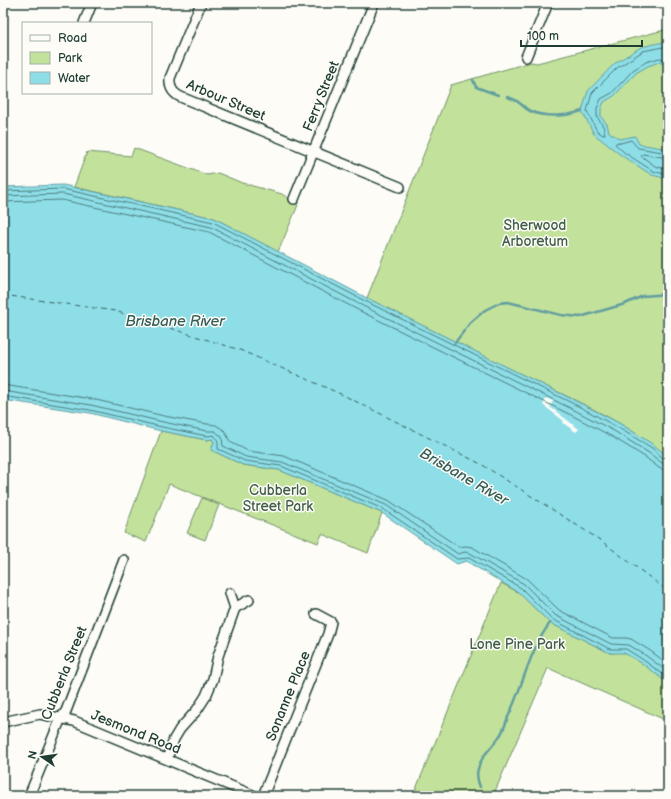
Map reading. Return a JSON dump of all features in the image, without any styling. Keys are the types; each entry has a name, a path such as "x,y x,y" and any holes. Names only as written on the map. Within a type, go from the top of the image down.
{"street":[{"path":"84,22 92,3"},
{"name":"Arbour Street","path":"201,3 170,78 171,88 174,94 313,151"},
{"name":"Ferry Street","path":"294,199 374,3"},
{"path":"526,57 548,3"},
{"path":"313,151 400,187"},
{"name":"Cubberla Street","path":"29,796 61,718 66,711 124,560"},
{"path":"167,759 174,739 180,729 197,710 206,696 213,679 218,656 235,608 230,593"},
{"path":"235,608 249,600"},
{"name":"Sonanne Place","path":"263,796 328,634 331,622 316,614"},
{"name":"Jesmond Road","path":"3,722 40,714 74,721 255,796"}],"green space":[{"name":"Sherwood Arboretum","path":"668,29 668,457 653,445 602,414 367,298 451,85 531,62 537,63"},
{"path":"134,148 207,175 218,173 242,183 282,194 298,205 278,252 214,218 74,187 87,152 131,156"},
{"name":"Cubberla Street Park","path":"161,431 207,440 212,439 214,442 211,450 243,465 279,470 382,513 368,553 322,534 318,543 169,484 146,542 124,533"},
{"path":"202,498 219,505 205,540 187,533"},
{"name":"Lone Pine Park","path":"501,583 518,592 550,623 610,653 624,652 640,662 668,683 668,708 663,719 548,668 493,796 413,796"}],"water":[{"path":"668,42 668,64 665,65 659,62 636,73 614,96 604,102 601,109 601,117 607,124 609,132 620,139 635,136 639,144 668,149 668,179 652,175 622,156 594,134 582,111 588,91 614,64 641,47"},
{"name":"Brisbane River","path":"63,185 214,218 367,298 619,423 654,445 668,457 668,683 640,662 624,653 610,653 550,623 518,592 466,561 457,564 382,513 279,470 243,465 211,450 214,442 212,439 207,440 161,431 90,413 3,400 3,187"}],"pier":[{"path":"546,398 553,401 550,407 579,429 576,432 563,423 564,421 543,405"}],"waterway":[{"path":"473,80 476,87 498,95"},
{"path":"507,97 518,101 530,111 542,115 563,115 582,111"},
{"path":"454,344 470,323 485,310 499,303 508,302 561,315 580,317 625,304 643,296 668,294"},
{"path":"480,787 477,771 482,759 502,732 531,657 550,623"}],"ferry route":[{"path":"3,295 115,311 240,350 343,395 481,464 600,540 668,591"}]}
